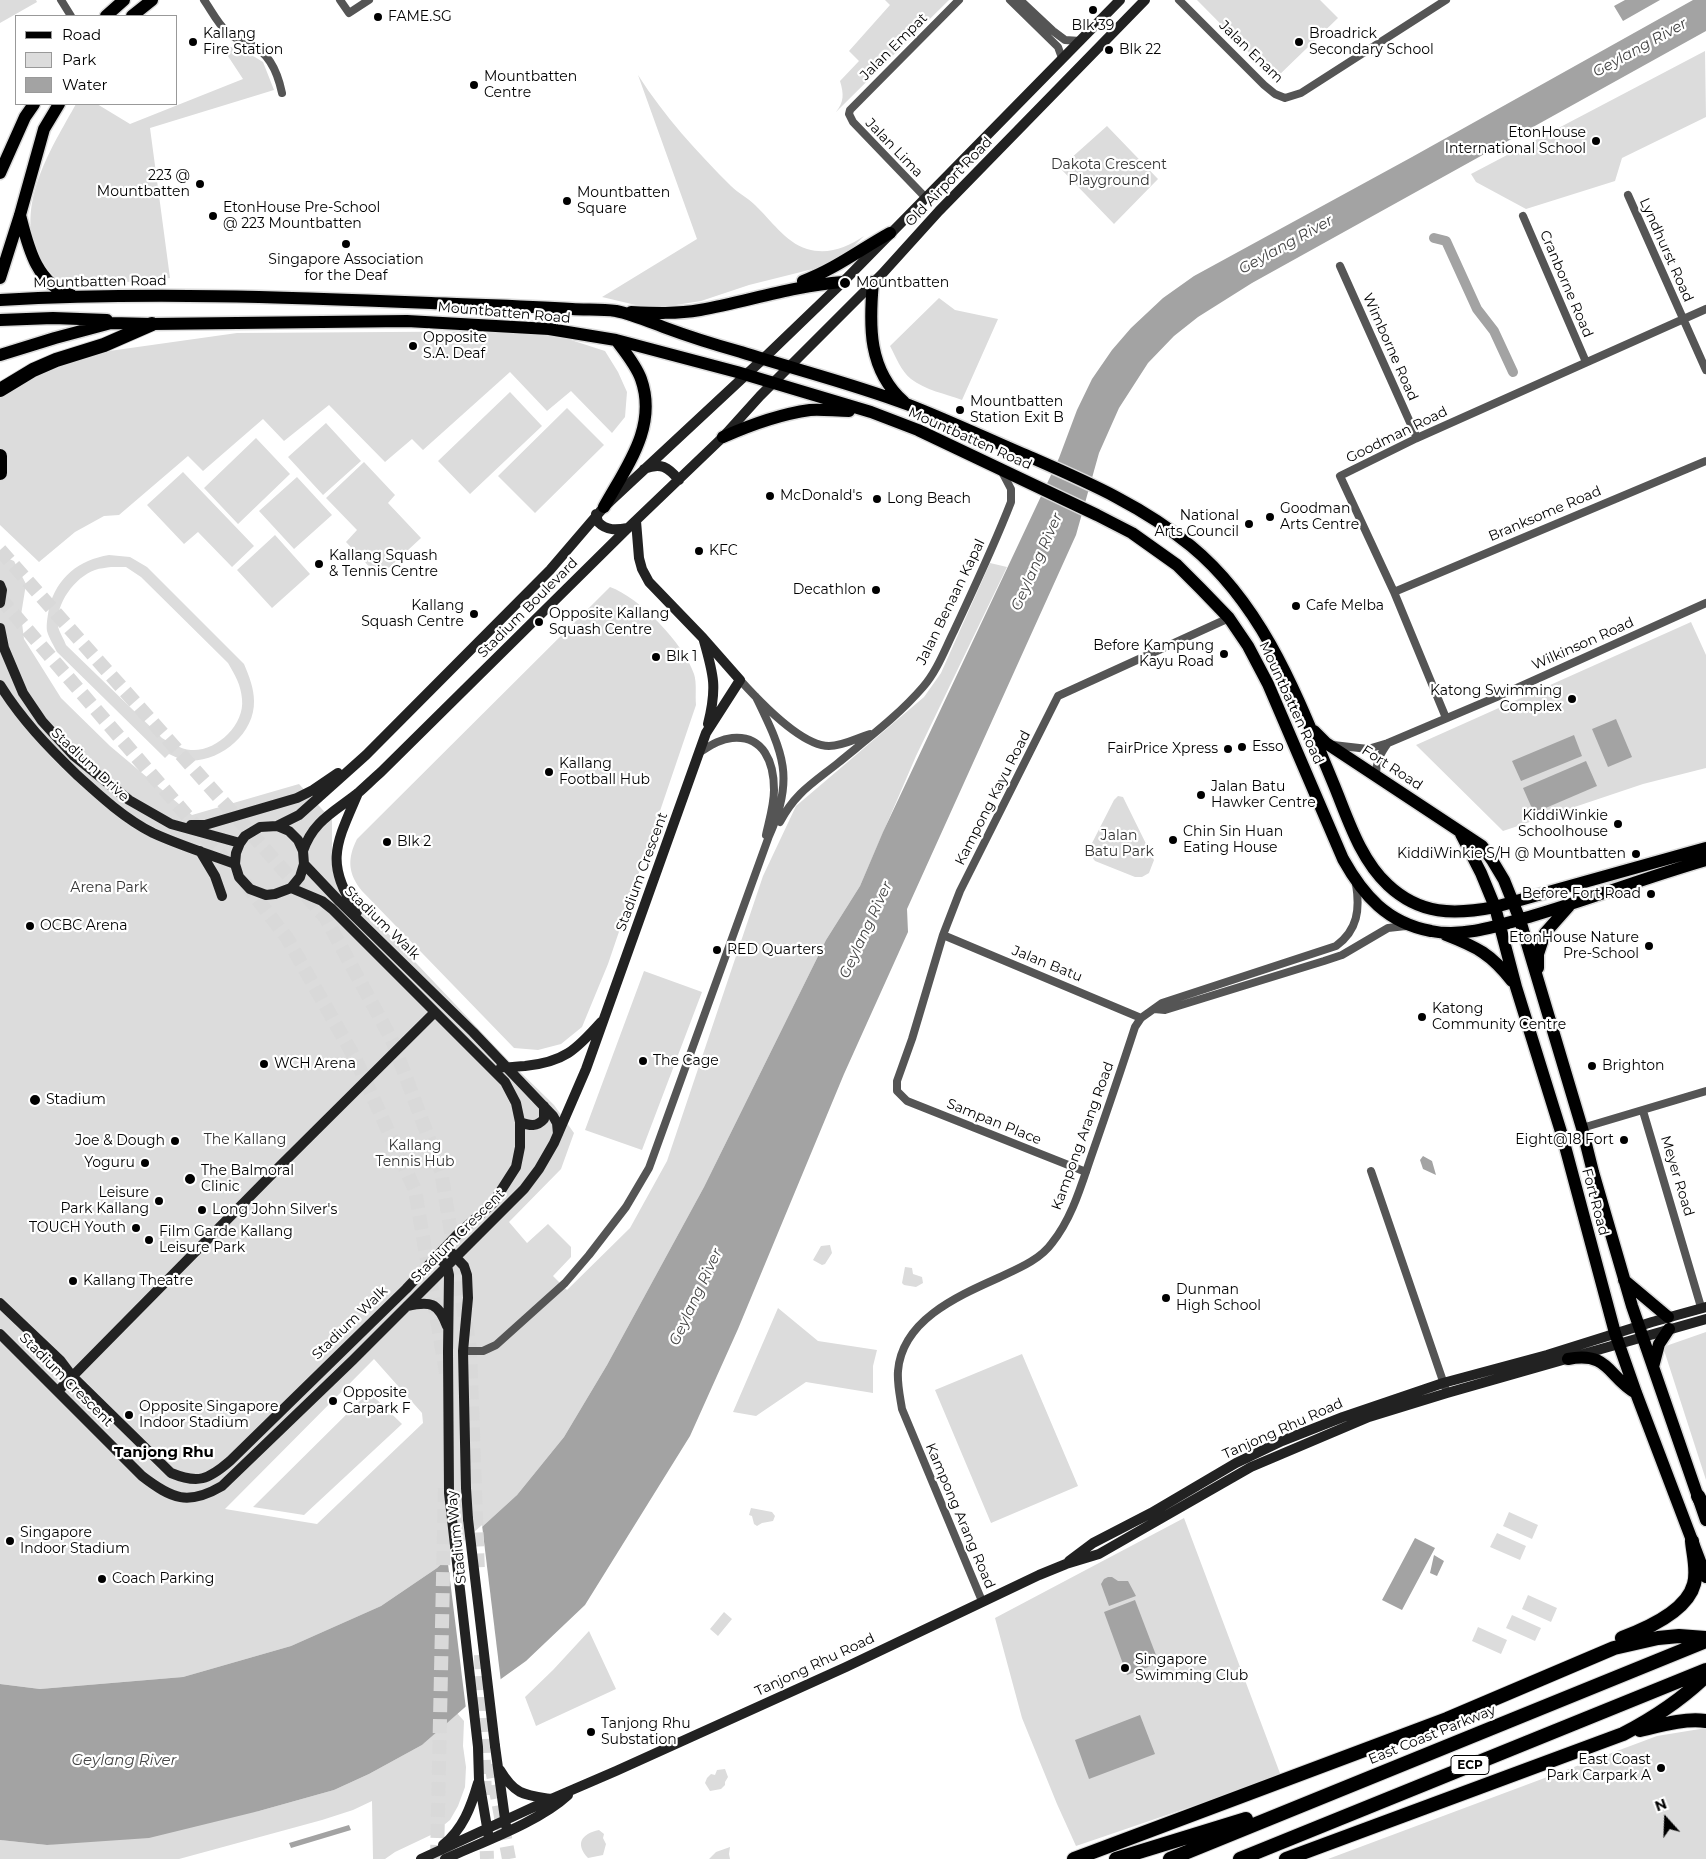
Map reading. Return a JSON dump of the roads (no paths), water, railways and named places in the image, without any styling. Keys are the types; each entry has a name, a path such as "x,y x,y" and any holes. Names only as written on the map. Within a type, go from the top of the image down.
{"highway":[{"path":"0,390 33,370 56,360 104,346 152,324"},
{"path":"0,456 0,474"},
{"path":"1698,1496 1706,1510"},
{"path":"1574,1665 1612,1642 1646,1629 1669,1616 1684,1601 1694,1584 1695,1567 1692,1541"},
{"path":"1074,1859 1447,1719 1614,1648 1638,1642 1679,1636 1706,1639"},
{"name":"East Coast Parkway","path":"1170,1859 1630,1672 1706,1639"},
{"name":"ECP","path":"1240,1859 1706,1670"},
{"path":"1286,1859 1623,1734 1652,1719 1671,1706 1706,1676"},
{"path":"1623,1734 1677,1722 1706,1721"},
{"path":"1116,1859 1260,1816 1279,1815"}],"main road":[{"path":"107,15 124,0"},
{"path":"133,15 152,0"},
{"path":"0,172 25,117 33,105"},
{"path":"0,278 44,129 58,105"},
{"path":"20,215 29,248 38,268 60,292 76,296"},
{"path":"773,292 819,275 890,233"},
{"path":"618,312 669,314 699,310 773,292 817,284 843,282"},
{"path":"873,282 872,346 882,375 893,392 908,405"},
{"name":"Mountbatten Road","path":"0,300 76,296 176,295 353,299 618,312 790,366 908,405 1050,466 1146,512 1191,546 1219,572 1248,607 1268,638 1309,725 1362,852 1384,881 1392,889 1413,903 1442,911 1467,912 1494,907 1706,848"},
{"path":"0,320 53,318 107,320 111,324"},
{"name":"Mountbatten Road","path":"0,355 55,338 111,324 408,321 549,329 616,340 746,375 871,412 918,430 1098,515 1132,534 1177,565 1229,618 1248,646 1268,684 1344,859 1355,880 1380,908 1392,916 1410,925 1440,933 1465,932 1500,925 1569,906 1706,860"},
{"path":"600,510 642,437 646,415 641,379 630,358 616,340"},
{"path":"724,437 749,426 811,410 871,412"},
{"name":"Fort Road","path":"1309,725 1326,743 1461,834 1482,846 1504,880 1520,920 1640,1331 1706,1520"},
{"name":"Fort Road","path":"1461,834 1478,866 1500,925 1516,987 1562,1135 1617,1338 1636,1394 1706,1577"},
{"path":"1537,978 1538,954 1545,933 1569,906"},
{"path":"1440,933 1485,953 1499,966 1516,987"},
{"path":"1624,1280 1669,1323 1659,1344 1653,1368"},
{"path":"1568,1359 1577,1357 1600,1361 1636,1394"}],"street":[{"path":"62,0 70,15"},
{"path":"204,0 226,31 240,42 262,50 279,81 282,93"},
{"path":"340,0 349,13 369,0"},
{"name":"Jalan Empat","path":"849,114 850,110 872,87 959,0"},
{"path":"1010,0 1053,41 1058,47 1062,58"},
{"path":"1020,0 1053,32 1065,40 1080,40"},
{"name":"Old Airport Road","path":"746,375 843,282 1120,0"},
{"name":"Old Airport Road","path":"773,383 1145,0"},
{"name":"Jalan Enam","path":"1179,0 1264,85 1275,94 1285,98 1301,93 1446,0"},
{"name":"Jalan Lima","path":"849,114 853,122 925,197"},
{"name":"Lyndhurst Road","path":"1628,196 1706,370"},
{"name":"Cranborne Road","path":"1523,216 1586,362"},
{"name":"Wimborne Road","path":"1340,266 1417,438"},
{"name":"Goodman Road","path":"1446,718 1394,592 1340,476 1417,438 1706,309"},
{"name":"Stadium Boulevard","path":"240,843 252,830 260,827 277,826 299,816 366,755 550,570 600,510 746,375"},
{"name":"Stadium Boulevard","path":"291,888 300,877 304,864 304,851 307,839 323,818 381,772 632,524 724,437 773,383"},
{"name":"Branksome Road","path":"1394,592 1706,460"},
{"path":"642,470 660,466 671,470 679,480"},
{"name":"Jalan Benaan Kapal","path":"764,850 789,806 808,785 876,731 924,686 946,649 1012,502 1011,489 1000,469"},
{"path":"600,510 598,522 605,528 614,530 632,524 639,558 649,582 703,638 713,672 715,688 706,733"},
{"path":"0,585 2,590 0,603"},
{"name":"Wilkinson Road","path":"1326,743 1343,747 1368,749 1388,743 1706,603"},
{"name":"Kampong Kayu Road","path":"898,1091 897,1081 912,1039 943,935 960,891 1058,696 1229,618"},
{"name":"Stadium Drive","path":"0,628 4,648 23,693 42,721 73,755 106,784 129,800 172,824 240,843"},
{"name":"Jalan Benaan Kapal","path":"703,638 756,697 797,734 817,745 842,744 876,731"},
{"name":"Stadium Crescent","path":"0,1334 142,1476 159,1489 171,1496 184,1499 208,1494 222,1486 457,1257 524,1189 539,1169 558,1134 606,1018 706,733 740,680"},
{"name":"Stadium Drive","path":"0,685 27,723 95,791 118,810 154,833 235,864"},
{"name":"Jalan Benaan Kapal","path":"463,1351 483,1351 496,1345 565,1283 626,1207 649,1168 779,813 784,770 776,740 756,697"},
{"path":"700,752 719,742 732,738 747,739 758,744 766,752 771,763 774,791 764,850"},
{"path":"1376,776 1378,759 1388,743"},
{"path":"172,824 205,825 297,798 313,790 366,755"},
{"path":"358,792 344,825 336,861 339,878 345,894 370,932"},
{"path":"277,826 289,831 298,840 304,851"},
{"path":"240,843 236,853 235,864 239,877 244,884 258,893 275,894 291,888"},
{"path":"200,851 216,876 222,896"},
{"name":"Stadium Walk","path":"304,864 370,932 473,1032 544,1106 553,1116 558,1134"},
{"path":"1141,1018 1162,1003 1336,946 1346,939 1350,933 1358,912 1359,900 1355,880"},
{"name":"Stadium Walk","path":"0,1303 60,1360 72,1376 171,1473 186,1479 198,1480 208,1477 230,1461 406,1289 446,1246 493,1203 508,1182 516,1167 520,1147 520,1122 516,1103 504,1082 332,909 322,901 291,888"},
{"path":"1154,1009 1165,1010 1310,966 1342,954 1388,928 1410,925"},
{"name":"Jalan Batu","path":"943,935 1141,1018"},
{"path":"58,1391 435,1012"},
{"path":"488,1065 505,1067 548,1063 580,1046 606,1018"},
{"name":"Kampong Arang Road","path":"982,1601 902,1409 898,1385 903,1348 913,1334 934,1312 956,1298 1017,1269 1051,1245 1074,1205 1137,1024 1141,1018"},
{"name":"Sampan Place","path":"898,1091 907,1101 1086,1172"},
{"path":"1582,1128 1706,1091"},
{"path":"520,1122 528,1125 540,1123 544,1119 544,1106"},
{"name":"Meyer Road","path":"1640,1331 1669,1323 1704,1307 1643,1110"},
{"path":"1372,1171 1445,1388"},
{"name":"Stadium Way","path":"446,1246 464,1266 467,1275 468,1298 463,1351 468,1520 506,1826"},
{"path":"437,1256 447,1266"},
{"name":"Stadium Way","path":"447,1266 450,1300 448,1329 449,1493 478,1747 479,1780 489,1839"},
{"path":"407,1306 424,1302 435,1306 442,1314 448,1329"},
{"name":"Meyer Road","path":"1669,1323 1706,1319"},
{"name":"Tanjong Rhu Road","path":"445,1859 489,1839 551,1798 846,1667 982,1601 1066,1564 1081,1550 1093,1543 1151,1513 1236,1463 1262,1450 1343,1417 1445,1388 1547,1355 1640,1331"},
{"name":"Tanjong Rhu Road","path":"1445,1388 1568,1359 1617,1338"},
{"path":"498,1767 510,1786 519,1792 551,1798"},
{"path":"436,1851 449,1841 464,1822 472,1806 479,1780"},
{"name":"Tanjong Rhu Road","path":"421,1859 487,1828 506,1826 559,1803 574,1789"}],"water":[{"path":"1625,0 1660,0 1623,21 1614,6"},
{"name":"Geylang River","path":"1693,0 1706,0 1706,31 1252,283 1198,317 1174,336 1148,363 1119,408 1099,453 1076,535 907,909 908,932 844,1074 738,1329 690,1436 585,1605 526,1661 480,1694 422,1745 369,1774 334,1790 149,1838 47,1845 0,1840 0,1684 40,1689 183,1677 291,1646 381,1606 437,1568 517,1495 564,1437 607,1365 704,1187 826,940 860,886 883,832 1059,458 1077,410 1092,379 1112,350 1131,328 1163,298 1194,276"},
{"path":"1616,719 1632,757 1608,767 1592,729"},
{"path":"1574,735 1582,756 1521,781 1512,761"},
{"path":"1586,761 1597,786 1534,813 1523,788"},
{"path":"1423,1156 1432,1161 1436,1175 1423,1169 1420,1160"},
{"path":"1415,1538 1435,1548 1402,1610 1382,1600"},
{"path":"1434,1555 1444,1561 1437,1576 1430,1573"},
{"path":"1108,1577 1118,1581 1128,1581 1136,1596 1109,1606 1101,1584"},
{"path":"1135,1600 1159,1663 1127,1675 1104,1612"},
{"path":"1140,1715 1155,1754 1089,1779 1075,1740"},
{"path":"349,1825 351,1830 291,1848 289,1843"}],"waterway":[{"path":"1434,238 1446,241 1477,309 1494,331 1513,372"}],"tunnel":[{"path":"0,550 325,917 392,1040 441,1171 470,1349 478,1573"},
{"path":"0,598 231,867"},
{"path":"245,883 287,938 356,1060 415,1190 446,1373"},
{"path":"437,1859 445,1485"},
{"path":"481,1655 485,1801"},
{"path":"491,1764 509,1859"},
{"path":"486,1830 487,1859"}],"place":[{"name":"Blk 39","path":"1093,10"},
{"name":"FAME.SG","path":"378,17"},
{"name":"Kallang Fire Station","path":"193,42"},
{"name":"Broadrick Secondary School","path":"1299,42"},
{"name":"Blk 22","path":"1109,50"},
{"name":"Mountbatten Centre","path":"474,85"},
{"name":"EtonHouse International School","path":"1596,141"},
{"name":"223 @ Mountbatten","path":"200,184"},
{"name":"Mountbatten Square","path":"567,201"},
{"name":"EtonHouse Pre-School @ 223 Mountbatten","path":"213,216"},
{"name":"Singapore Association for the Deaf","path":"346,244"},
{"name":"Mountbatten","path":"845,283"},
{"name":"Opposite S.A. Deaf","path":"413,346"},
{"name":"Mountbatten Station Exit B","path":"960,410"},
{"name":"McDonald's","path":"770,496"},
{"name":"Long Beach","path":"877,499"},
{"name":"Goodman Arts Centre","path":"1270,517"},
{"name":"National Arts Council","path":"1249,524"},
{"name":"KFC","path":"699,551"},
{"name":"Kallang Squash & Tennis Centre","path":"319,564"},
{"name":"Decathlon","path":"876,590"},
{"name":"Cafe Melba","path":"1296,606"},
{"name":"Kallang Squash Centre","path":"474,614"},
{"name":"Opposite Kallang Squash Centre","path":"539,622"},
{"name":"Before Kampung Kayu Road","path":"1224,654"},
{"name":"Blk 1","path":"656,657"},
{"name":"Katong Swimming Complex","path":"1572,699"},
{"name":"Esso","path":"1242,747"},
{"name":"FairPrice Xpress","path":"1228,749"},
{"name":"Kallang Football Hub","path":"549,772"},
{"name":"Jalan Batu Hawker Centre","path":"1201,795"},
{"name":"KiddiWinkie Schoolhouse","path":"1618,824"},
{"name":"Chin Sin Huan Eating House","path":"1173,840"},
{"name":"Blk 2","path":"387,842"},
{"name":"KiddiWinkie S/H @ Mountbatten","path":"1636,854"},
{"name":"Before Fort Road","path":"1651,894"},
{"name":"OCBC Arena","path":"30,926"},
{"name":"EtonHouse Nature Pre-School","path":"1649,946"},
{"name":"RED Quarters","path":"717,950"},
{"name":"Katong Community Centre","path":"1422,1017"},
{"name":"The Cage","path":"643,1061"},
{"name":"WCH Arena","path":"264,1064"},
{"name":"Brighton","path":"1592,1066"},
{"name":"Stadium","path":"35,1100"},
{"name":"Eight@18 Fort","path":"1624,1140"},
{"name":"Joe & Dough","path":"175,1141"},
{"name":"Yoguru","path":"145,1163"},
{"name":"The Balmoral Clinic","path":"190,1179"},
{"name":"Leisure Park Kallang","path":"159,1201"},
{"name":"Long John Silver's","path":"202,1210"},
{"name":"TOUCH Youth","path":"136,1228"},
{"name":"Film Garde Kallang Leisure Park","path":"149,1240"},
{"name":"Kallang Theatre","path":"73,1281"},
{"name":"Dunman High School","path":"1166,1298"},
{"name":"Opposite Carpark F","path":"333,1401"},
{"name":"Opposite Singapore Indoor Stadium","path":"129,1415"},
{"name":"Singapore Indoor Stadium","path":"10,1541"},
{"name":"Coach Parking","path":"102,1579"},
{"name":"Singapore Swimming Club","path":"1125,1668"},
{"name":"Tanjong Rhu Substation","path":"591,1732"},
{"name":"East Coast Park Carpark A","path":"1661,1768"}],"district":[{"name":"Tanjong Rhu","path":"164,1453"}],"park label":[{"name":"Dakota Crescent Playground","path":"1109,174"},
{"name":"Jalan Batu Park","path":"1119,844"},
{"name":"Arena Park","path":"109,888"},
{"name":"The Kallang","path":"245,1140"},
{"name":"Kallang Tennis Hub","path":"415,1154"}]}
